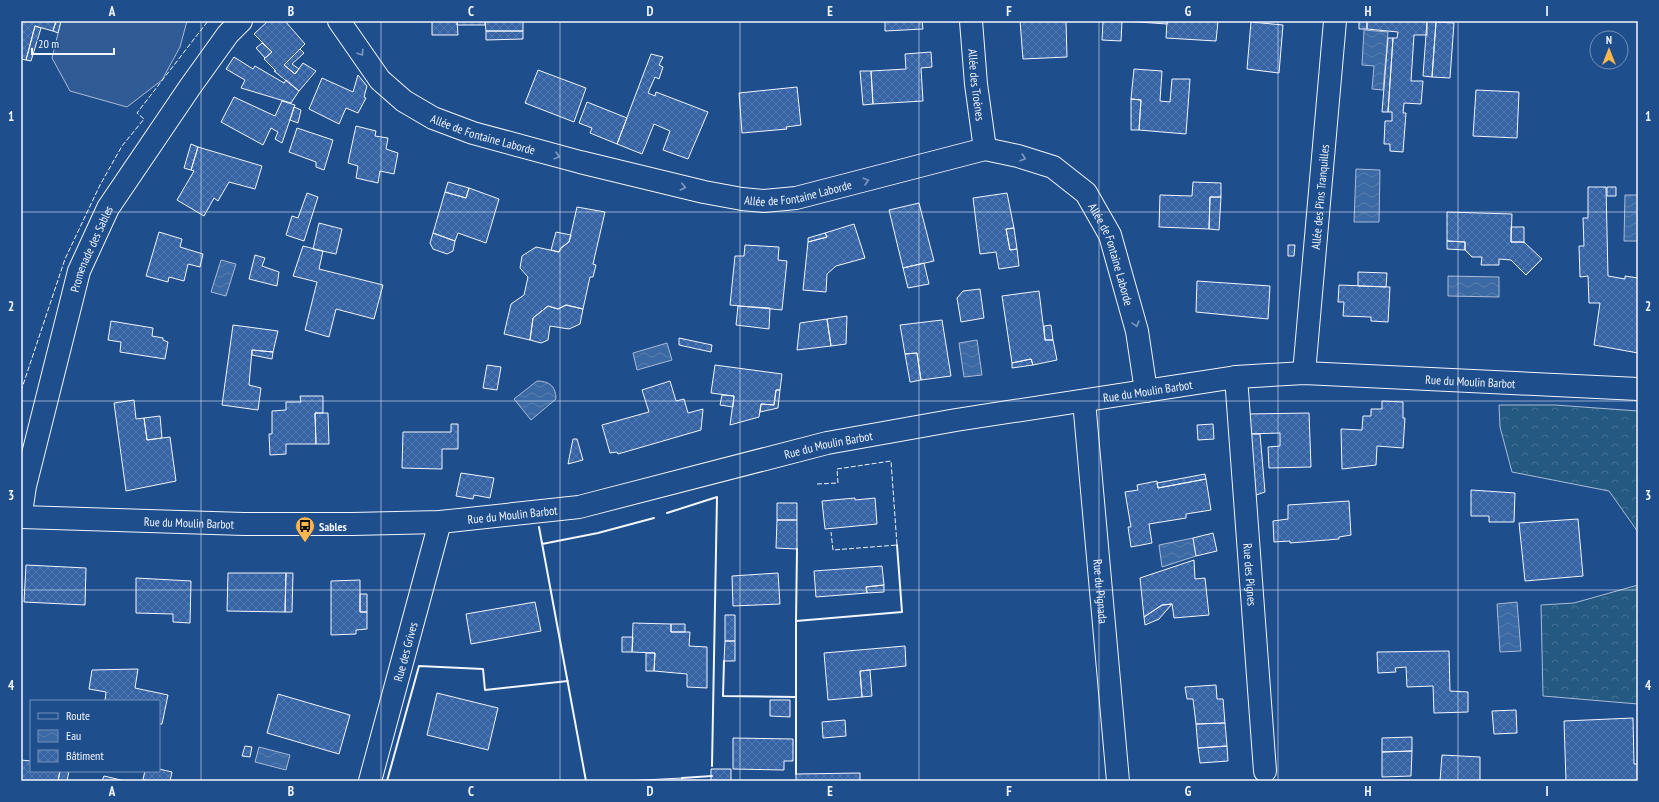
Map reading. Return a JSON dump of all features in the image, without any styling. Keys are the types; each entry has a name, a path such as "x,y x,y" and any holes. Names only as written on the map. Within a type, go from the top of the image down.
{"street":[{"name":"Promenade des Sables","path":"21,513 25,486 79,272 108,208 194,81 228,34 241,21"},
{"name":"Allée de Fontaine Laborde","path":"339,21 380,80 404,101 434,118 473,132 580,162 704,192 742,199 764,201 796,198 985,149 1018,156 1052,167 1086,193 1110,235 1137,331 1146,391"},
{"name":"Allée des Troènes","path":"971,21 976,84 985,149"},
{"name":"Allée des Pins Tranquilles","path":"1304,373 1335,21"},
{"name":"Rue du Moulin Barbot","path":"21,517 244,524 440,522 579,507 827,443 956,420 1236,377 1304,373 1638,389"},
{"name":"Rue des Pignes","path":"1236,377 1265,771"},
{"name":"Rue du Pignada","path":"1084,401 1118,781"},
{"name":"Rue des Grives","path":"370,781 440,522"}],"green space":[{"path":"1499,405 1555,405 1638,411 1638,532 1609,491 1512,472 1500,427"},
{"path":"1638,585 1638,704 1543,696 1541,605 1574,603"}],"shaded area":[{"path":"61,21 187,21 180,47 162,80 127,107 70,91 52,58"}],"water":[{"path":"1364,30 1388,32 1383,90 1372,89 1374,66 1362,65"},
{"path":"1356,169 1380,170 1379,222 1354,222"},
{"path":"1625,195 1638,195 1638,241 1624,241"},
{"path":"221,260 236,264 226,296 211,292"},
{"path":"1448,276 1499,277 1499,297 1448,296"},
{"path":"977,340 982,375 964,377 959,343"},
{"path":"667,343 672,360 637,370 633,353"},
{"path":"537,381 542,381 549,384 555,391 556,399 531,420 514,399"},
{"path":"1193,538 1196,556 1162,567 1159,545"},
{"path":"1517,602 1521,651 1500,652 1497,604"},
{"path":"259,747 290,755 286,770 255,762"}],"building":[{"path":"21,21 56,21 53,31 35,26 26,60 21,59"},
{"path":"56,21 61,21 58,33 53,31"},
{"path":"268,21 285,21 305,44 284,65 295,74 303,63 316,71 299,91 274,71 276,71 264,59 272,52 254,34"},
{"path":"432,21 457,21 458,35 432,35"},
{"path":"457,21 485,21 485,25 457,25"},
{"path":"485,21 523,21 523,31 486,31"},
{"path":"885,21 922,21 923,29 885,31"},
{"path":"1020,21 1066,21 1067,57 1023,59"},
{"path":"1103,21 1122,21 1121,41 1102,40"},
{"path":"1124,21 1167,21 1167,24"},
{"path":"1167,21 1218,21 1216,41 1166,38"},
{"path":"1359,21 1367,21 1367,29 1359,29"},
{"path":"1367,21 1427,21 1427,35 1414,35 1411,81 1423,81 1421,104 1404,103 1403,113 1406,113 1403,152 1390,151 1390,144 1384,144 1385,121 1392,121 1392,112 1388,112 1393,38 1397,38 1398,32 1367,29"},
{"path":"1427,21 1436,22 1432,77 1423,76"},
{"path":"1251,22 1283,25 1279,73 1247,69"},
{"path":"1436,22 1454,23 1450,78 1432,77"},
{"path":"35,26 41,28 31,61 26,60"},
{"path":"486,31 523,31 523,39 486,40"},
{"path":"1388,38 1393,38 1388,112 1382,112"},
{"path":"262,43 272,52 265,58 256,48"},
{"path":"300,49 304,53 292,64 299,69 295,74 284,65"},
{"path":"931,52 932,67 921,68 923,101 873,104 871,71 906,69 905,54"},
{"path":"651,54 663,57 659,65 663,67 659,79 655,77 648,93 655,96 656,92 708,112 688,159 663,150 670,131 654,124 642,154 617,144"},
{"path":"234,57 253,69 255,66 284,83 286,80 299,91 291,103 241,88 245,80 226,69"},
{"path":"1134,69 1162,71 1160,101 1170,102 1172,79 1190,79 1186,134 1139,130 1141,100 1131,99"},
{"path":"538,70 586,88 574,122 525,103"},
{"path":"860,71 871,71 873,104 863,105"},
{"path":"358,75 367,86 364,97 366,98 358,113 346,108 339,124 309,109 322,78 353,92"},
{"path":"797,87 801,125 786,127 787,129 742,133 739,93"},
{"path":"1476,90 1519,92 1517,138 1473,136"},
{"path":"234,97 275,116 282,101 295,105 282,143 275,139 278,132 271,128 263,145 221,122"},
{"path":"1131,99 1141,100 1139,130 1131,130"},
{"path":"587,102 627,118 617,144 590,133 592,128 579,123"},
{"path":"294,107 301,110 298,123 290,120"},
{"path":"356,126 376,131 375,136 388,138 386,149 398,153 394,174 380,171 378,183 356,178 358,166 348,163"},
{"path":"297,128 333,140 324,170 316,167 316,162 289,152"},
{"path":"191,144 198,147 191,170 184,168"},
{"path":"198,147 262,166 255,189 229,182 218,201 214,198 204,216 177,200 194,171 191,170"},
{"path":"448,182 469,188 466,198 445,192"},
{"path":"1193,182 1221,183 1221,197 1210,197 1209,229 1159,227 1160,195 1192,196"},
{"path":"1588,187 1606,187 1608,276 1625,279 1625,276 1638,278 1638,353 1594,345 1600,303 1589,303 1588,276 1580,277 1579,246 1584,246 1583,218 1588,218"},
{"path":"1607,187 1616,187 1616,196 1607,196"},
{"path":"469,188 499,199 486,243 458,233 455,241 433,233 445,192 466,198"},
{"path":"307,193 318,197 304,241 286,235 292,216 298,218"},
{"path":"1007,193 1014,228 1006,229 1010,250 1017,249 1019,266 999,269 996,252 980,254 973,198"},
{"path":"1210,197 1221,197 1219,230 1209,229"},
{"path":"919,203 934,261 903,268 889,210"},
{"path":"577,207 605,212 593,264 596,265 593,277 590,277 583,309 566,305 558,309 548,306 533,318 530,340 504,334 511,304 524,295 528,277 520,268 522,256 536,247 559,252 561,248 569,242"},
{"path":"1447,212 1512,214 1511,242 1524,242 1542,259 1526,275 1511,260 1499,259 1499,265 1481,265 1482,257 1472,257 1465,250 1465,242 1447,241"},
{"path":"319,223 342,229 336,254 313,249"},
{"path":"854,224 865,258 836,266 827,274 826,292 803,290 808,242 827,237 825,233"},
{"path":"1511,227 1524,227 1524,242 1511,242"},
{"path":"1014,228 1017,249 1010,250 1006,229"},
{"path":"159,232 182,239 180,247 203,254 200,267 188,264 184,281 169,277 168,282 146,276"},
{"path":"556,232 571,235 569,242 561,248 559,252 551,250"},
{"path":"433,233 455,241 453,251 447,254 433,249 430,243"},
{"path":"825,233 827,237 808,242 808,238"},
{"path":"1447,241 1465,242 1465,250 1447,249"},
{"path":"745,245 779,247 778,260 787,261 782,310 730,305 735,256 744,256"},
{"path":"1288,245 1295,245 1294,256 1288,256"},
{"path":"303,246 323,251 319,269 383,285 374,319 336,309 329,337 305,330 317,282 293,276"},
{"path":"255,255 265,258 262,266 279,272 277,286 249,279"},
{"path":"924,263 929,284 908,288 903,268"},
{"path":"1358,272 1387,273 1386,287 1358,286"},
{"path":"1197,281 1270,286 1268,319 1196,312"},
{"path":"1339,285 1390,287 1388,322 1371,321 1371,317 1343,316 1344,302 1338,302"},
{"path":"980,289 984,318 961,322 957,298 963,291"},
{"path":"1039,291 1045,340 1053,340 1057,360 1033,365 1031,359 1012,363 1002,296"},
{"path":"566,305 583,309 580,324 569,329 550,326 548,340 541,343 530,340 533,318 548,306 558,309"},
{"path":"738,306 770,308 769,329 736,325"},
{"path":"847,316 846,344 831,346 827,319"},
{"path":"827,319 831,346 797,350 800,323"},
{"path":"942,320 951,376 921,380 917,353 905,354 900,325"},
{"path":"111,321 153,328 152,336 163,338 163,340 168,342 165,359 120,352 121,342 108,340"},
{"path":"233,325 278,331 273,352 252,350 249,385 261,388 258,410 222,405"},
{"path":"1051,325 1053,340 1045,340 1044,326"},
{"path":"679,338 712,345 711,352 679,345"},
{"path":"252,350 273,352 272,359 252,355"},
{"path":"917,353 921,380 910,382 905,354"},
{"path":"1031,359 1033,365 1012,368 1012,363"},
{"path":"487,365 501,367 497,390 483,388"},
{"path":"715,365 782,374 780,390 776,390 774,405 761,404 759,417 730,425 734,396 711,393"},
{"path":"670,381 676,401 684,399 688,413 703,409 701,430 618,454 617,452 610,453 602,425 649,412 642,390"},
{"path":"776,390 780,390 778,408 760,412 761,404 774,405"},
{"path":"722,395 734,396 733,407 720,405"},
{"path":"300,396 323,396 323,413 315,413 316,444 286,444 286,454 270,455 269,434 272,434 272,411 286,410 286,402 301,402"},
{"path":"134,400 136,419 144,418 147,440 170,437 176,481 126,491 114,403"},
{"path":"1382,401 1403,402 1403,418 1405,418 1403,448 1377,446 1376,465 1342,469 1341,429 1362,430 1363,416 1371,416 1371,409 1382,409"},
{"path":"315,413 328,413 329,444 316,444"},
{"path":"1309,413 1311,467 1269,468 1268,447 1280,446 1280,433 1248,434 1247,414"},
{"path":"160,416 162,438 147,440 144,418"},
{"path":"451,424 458,424 458,449 442,449 442,469 402,468 403,432 451,432"},
{"path":"1213,424 1214,439 1198,440 1197,425"},
{"path":"1248,434 1260,434 1265,492 1253,496"},
{"path":"573,439 577,439 583,460 568,464"},
{"path":"461,473 494,478 490,498 474,495 473,499 456,496"},
{"path":"1205,474 1206,479 1158,488 1157,483"},
{"path":"1206,479 1211,510 1186,514 1186,518 1149,524 1152,543 1131,547 1128,527 1131,527 1125,492 1138,490 1137,485 1157,481 1158,488"},
{"path":"1471,490 1515,493 1514,522 1489,522 1489,516 1471,516"},
{"path":"855,498 855,500 875,498 877,524 825,529 822,501"},
{"path":"1349,501 1351,535 1339,537 1339,539 1290,543 1290,541 1274,542 1273,521 1288,519 1288,505"},
{"path":"777,503 797,503 797,520 777,520"},
{"path":"1578,519 1583,576 1525,581 1519,523"},
{"path":"777,520 797,520 797,549 776,548"},
{"path":"1213,533 1217,551 1196,556 1193,538"},
{"path":"1194,560 1195,579 1205,578 1209,615 1174,618 1172,604 1162,605 1144,617 1140,578"},
{"path":"26,565 86,568 85,605 24,602"},
{"path":"882,566 884,585 866,587 867,593 816,597 814,571"},
{"path":"228,573 286,573 285,612 227,611"},
{"path":"286,573 293,573 292,612 285,612"},
{"path":"778,573 780,604 733,606 732,576"},
{"path":"136,578 191,581 190,623 173,622 173,614 136,613"},
{"path":"360,580 360,612 367,612 367,629 356,630 356,634 331,635 331,581"},
{"path":"884,585 884,592 867,593 866,587"},
{"path":"360,594 367,594 367,612 360,612"},
{"path":"535,602 541,631 471,644 466,614"},
{"path":"1172,604 1159,619 1145,625 1144,617 1162,605"},
{"path":"725,615 735,615 735,641 725,641"},
{"path":"633,623 671,624 671,632 690,632 689,646 707,647 707,688 687,687 687,674 654,671 655,653 632,652"},
{"path":"671,624 685,624 685,632 671,632"},
{"path":"622,637 633,637 632,652 622,652"},
{"path":"725,641 735,641 735,661 724,661"},
{"path":"905,646 906,666 860,671 862,697 828,700 824,653"},
{"path":"1449,651 1450,691 1468,692 1468,712 1434,713 1433,686 1407,687 1406,667 1395,668 1396,672 1378,673 1377,652"},
{"path":"646,653 655,653 654,671 646,671"},
{"path":"138,669 135,688 168,695 162,724 160,724 160,700 105,700 106,692 89,689 92,670"},
{"path":"870,670 872,696 862,697 860,671"},
{"path":"1216,685 1217,699 1223,699 1225,723 1196,724 1193,699 1187,699 1185,687"},
{"path":"437,693 498,708 488,750 427,735"},
{"path":"278,694 350,715 339,754 267,733"},
{"path":"770,700 790,700 790,717 770,716"},
{"path":"1516,710 1517,733 1494,734 1492,711"},
{"path":"1633,718 1634,764 1638,764 1638,781 1566,781 1564,721"},
{"path":"845,720 846,736 823,738 822,722"},
{"path":"1225,723 1227,746 1198,748 1196,724"},
{"path":"1412,737 1412,751 1382,752 1382,738"},
{"path":"733,738 793,739 793,761 784,761 784,770 733,769"},
{"path":"245,746 252,747 250,757 242,756"},
{"path":"1227,746 1228,761 1200,763 1198,748"},
{"path":"1412,751 1411,776 1382,777 1382,752"},
{"path":"1442,755 1480,757 1480,781 1440,781"},
{"path":"21,760 30,761 30,772 60,772 58,781 21,781"},
{"path":"160,769 172,772 170,781 148,781 143,779 145,772 160,772"},
{"path":"711,769 731,769 731,781 711,781"},
{"path":"60,772 69,772 67,781 58,781"},
{"path":"860,773 860,781 796,781 796,774"},
{"path":"104,776 125,781 102,781"},
{"path":"682,778 682,781 624,781"}],"fence":[{"path":"21,391 65,259 100,185 122,146 144,119 137,113 208,21"},
{"path":"817,484 838,483 837,469 891,461 897,545 833,550 831,532"}],"wall":[{"path":"667,513 717,497 712,766"},
{"path":"542,544 598,533 654,518"},
{"path":"539,527 586,781"},
{"path":"797,549 796,621 902,612 897,545"},
{"path":"796,621 796,774"},
{"path":"724,661 723,696 796,697"},
{"path":"387,781 419,666 483,669 485,690 568,681"},
{"path":"682,778 712,776"}],"place":[{"name":"Sables","path":"305,543"}]}
